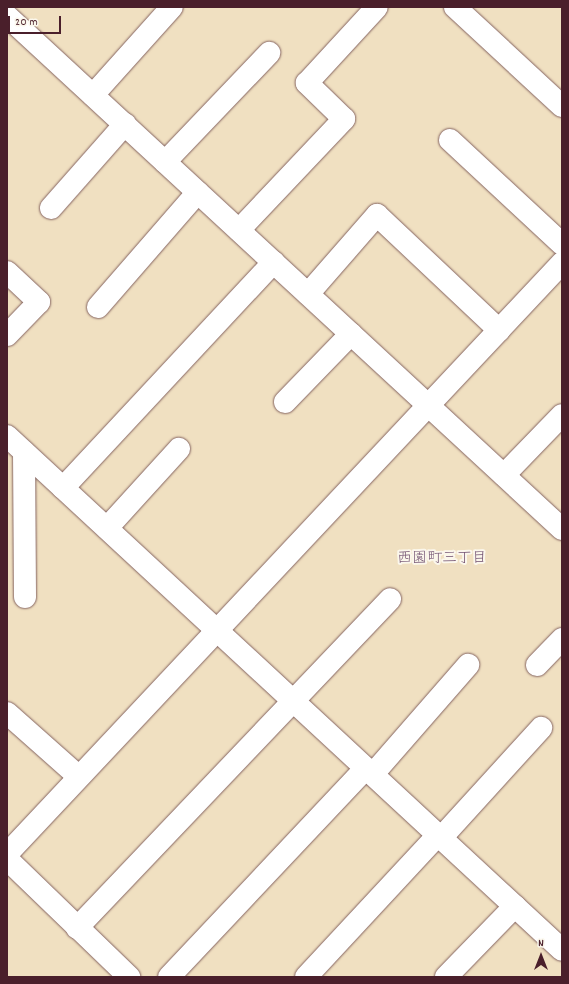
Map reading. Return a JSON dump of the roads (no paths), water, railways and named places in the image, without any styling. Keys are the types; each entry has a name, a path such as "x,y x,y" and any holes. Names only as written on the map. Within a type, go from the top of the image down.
{"street":[{"path":"93,95 172,7"},
{"path":"239,230 344,119 307,83 377,7"},
{"path":"455,7 562,106"},
{"path":"10,14 93,95 562,529"},
{"path":"165,162 269,53"},
{"path":"52,208 125,124"},
{"path":"450,140 562,244"},
{"path":"98,307 198,192"},
{"path":"308,294 377,215 499,330"},
{"path":"64,488 274,262"},
{"path":"7,854 562,262"},
{"path":"7,272 39,302 7,335"},
{"path":"285,402 351,334"},
{"path":"504,475 562,415"},
{"path":"7,436 562,950"},
{"path":"107,528 179,449"},
{"path":"24,452 25,597"},
{"path":"77,928 295,702 390,599"},
{"path":"537,665 562,639"},
{"path":"169,977 369,771 468,665"},
{"path":"7,713 79,777"},
{"path":"306,977 541,728"},
{"path":"7,859 129,977"},
{"path":"446,977 515,906"}],"district":[{"name":"西園町三丁目","path":"442,560"}]}
